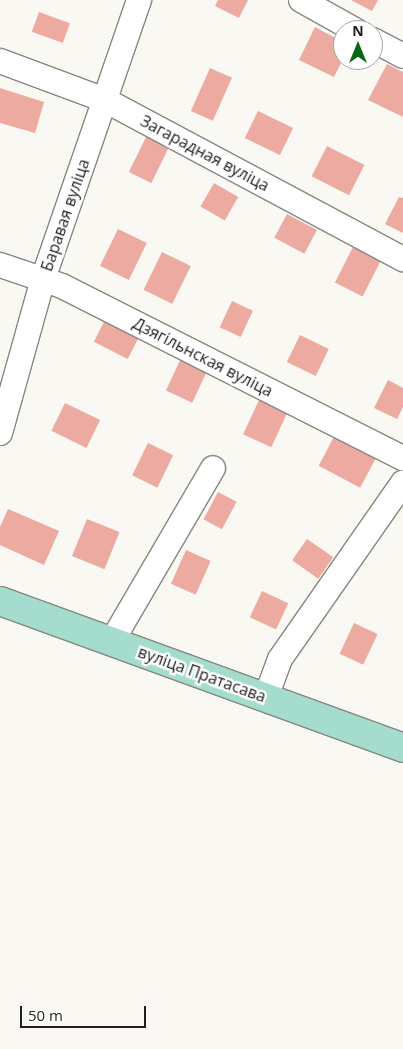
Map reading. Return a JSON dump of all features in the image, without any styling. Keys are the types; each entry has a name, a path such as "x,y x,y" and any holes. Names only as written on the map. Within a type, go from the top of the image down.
{"main road":[{"name":"вуліца Пратасава","path":"0,601 403,748"}],"street":[{"name":"Баравая вуліца","path":"0,433 43,279 139,0"},
{"path":"301,0 337,20"},
{"path":"383,45 403,56"},
{"name":"Загарадная вуліца","path":"0,61 105,100 403,259"},
{"name":"Дзягільнская вуліца","path":"0,265 62,286 403,458"},
{"path":"112,641 213,468"},
{"path":"266,697 280,660 403,483"}],"building":[{"path":"218,0 248,0 239,18 215,6"},
{"path":"351,0 378,0 372,11"},
{"path":"39,12 70,23 63,43 32,32"},
{"path":"315,27 333,37 333,70 338,70 334,77 299,60"},
{"path":"387,64 403,72 403,117 368,100"},
{"path":"210,68 232,78 213,121 191,111"},
{"path":"0,88 44,102 35,133 0,123"},
{"path":"258,111 293,128 280,155 245,138"},
{"path":"146,137 168,148 151,183 129,172"},
{"path":"327,146 364,165 349,195 312,176"},
{"path":"214,183 238,197 225,220 200,206"},
{"path":"399,197 403,198 403,233 385,224"},
{"path":"287,214 317,230 304,254 274,238"},
{"path":"118,229 147,243 129,280 100,266"},
{"path":"354,245 382,259 363,296 335,282"},
{"path":"162,252 191,266 172,304 144,290"},
{"path":"232,301 253,311 241,337 220,327"},
{"path":"107,316 141,333 128,359 94,342"},
{"path":"300,335 329,349 316,376 287,362"},
{"path":"182,356 208,368 192,403 166,390"},
{"path":"388,380 403,388 403,407 397,419 374,408"},
{"path":"260,398 288,411 271,447 243,434"},
{"path":"65,403 100,420 86,448 51,431"},
{"path":"336,433 377,455 360,488 319,466"},
{"path":"148,443 173,455 157,488 132,475"},
{"path":"218,492 237,502 222,529 203,519"},
{"path":"8,509 59,531 44,565 0,545 0,527"},
{"path":"87,519 119,532 104,569 72,556"},
{"path":"307,539 333,557 318,579 292,560"},
{"path":"186,550 211,561 196,595 171,584"},
{"path":"262,591 288,603 276,630 250,617"},
{"path":"354,623 378,634 363,665 340,654"}]}
